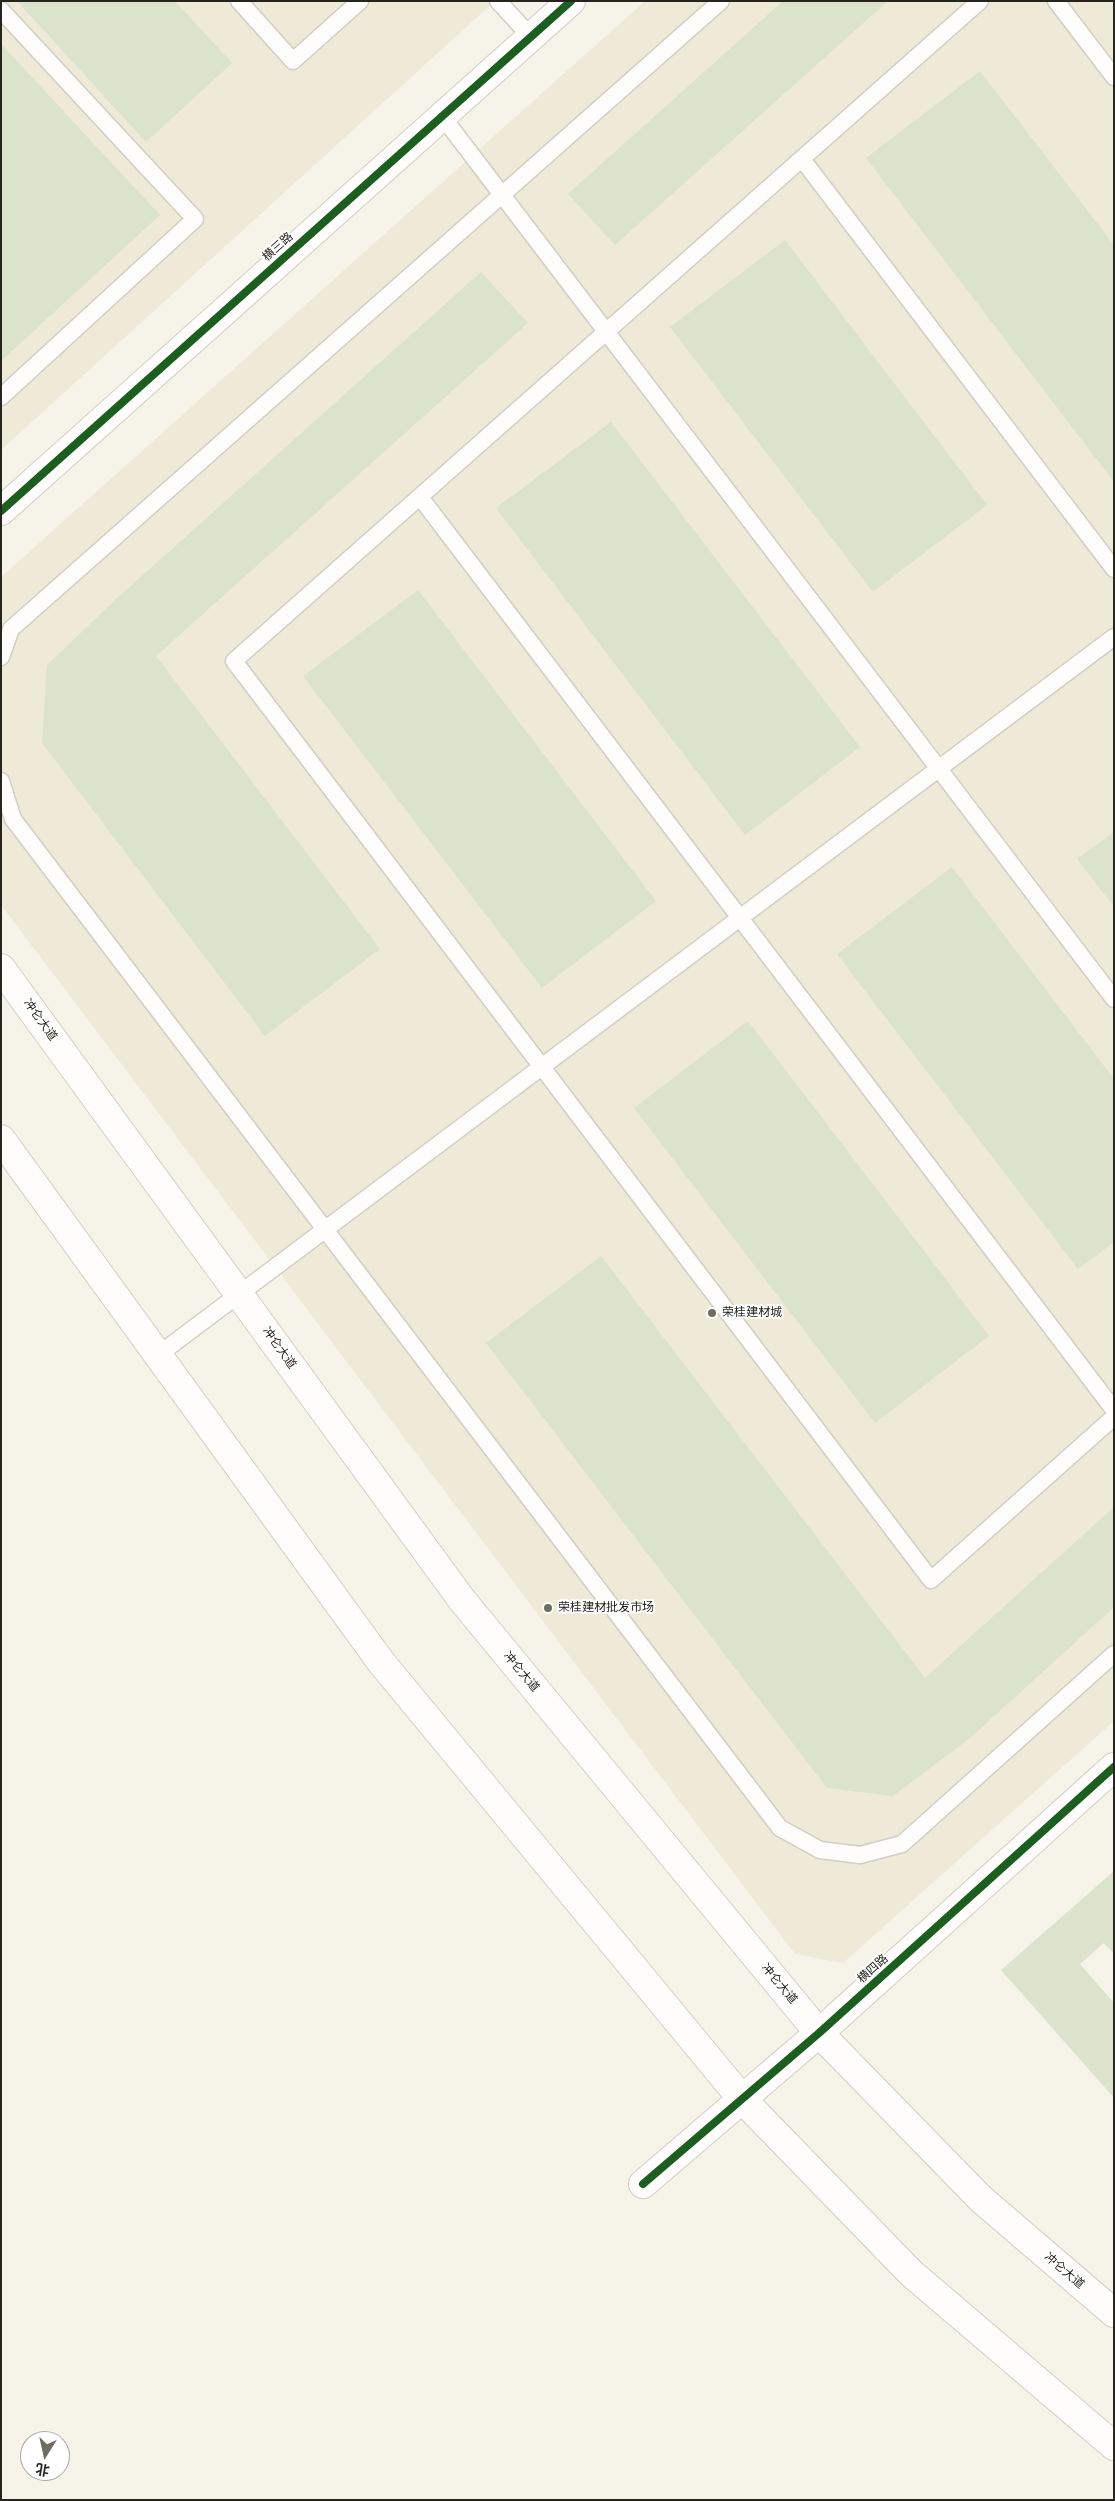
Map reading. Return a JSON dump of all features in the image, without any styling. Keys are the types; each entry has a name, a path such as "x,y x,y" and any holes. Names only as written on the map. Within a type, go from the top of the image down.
{"main road":[{"name":"横三路","path":"1,511 571,1"},
{"name":"冲仑大道","path":"1,968 462,1600 819,2033 981,2200 1114,2313"},
{"path":"1,1139 381,1662 742,2099 911,2273 1114,2446"},
{"name":"横四路","path":"643,2184 819,2033 1114,1767"}],"lane":[{"path":"239,1 293,61 360,1"},
{"path":"498,1 531,37"},
{"path":"1,657 11,629 721,1"},
{"path":"980,1 234,662 932,1580 1114,1417"},
{"path":"1056,1 1114,78"},
{"path":"1,10 195,219 1,397"},
{"path":"442,116 1114,999"},
{"path":"802,159 1114,569"},
{"path":"420,497 1114,1410"},
{"path":"158,1355 1114,637"},
{"path":"1,781 14,818 780,1828 820,1850 860,1856 902,1844 1114,1654"}],"shaded area":[{"path":"1,1 495,1 1,450"},
{"name":"荣桂建材城","path":"645,1 1114,1 1114,1721 843,1963 795,1954 1,905 1,577"}],"building":[{"path":"17,1 175,1 232,63 146,142"},
{"path":"783,1 888,1 615,245 568,194"},
{"path":"1,44 160,215 1,361"},
{"path":"980,71 1114,245 1114,482 866,158"},
{"path":"785,240 987,505 873,592 670,327"},
{"path":"481,272 528,323 156,656 380,949 265,1036 42,743 47,665 114,601"},
{"path":"611,422 860,747 745,835 496,508"},
{"path":"418,590 656,901 542,988 303,676"},
{"path":"1114,832 1114,907 1077,859"},
{"path":"952,867 1114,1079 1114,1242 1078,1269 837,954"},
{"path":"748,1021 989,1336 875,1423 634,1108"},
{"path":"601,1256 925,1678 1114,1507 1114,1607 970,1738 893,1796 827,1788 486,1343"},
{"path":"1114,1871 1114,1954 1104,1943 1080,1964 1114,2003 1114,2098 1001,1970"}],"cycle path":[{"path":"1,511 571,1"},
{"path":"643,2184 819,2033 1114,1767"}],"place":[{"name":"荣桂建材城","path":"712,1313"},
{"name":"荣桂建材批发市场","path":"548,1608"}]}
